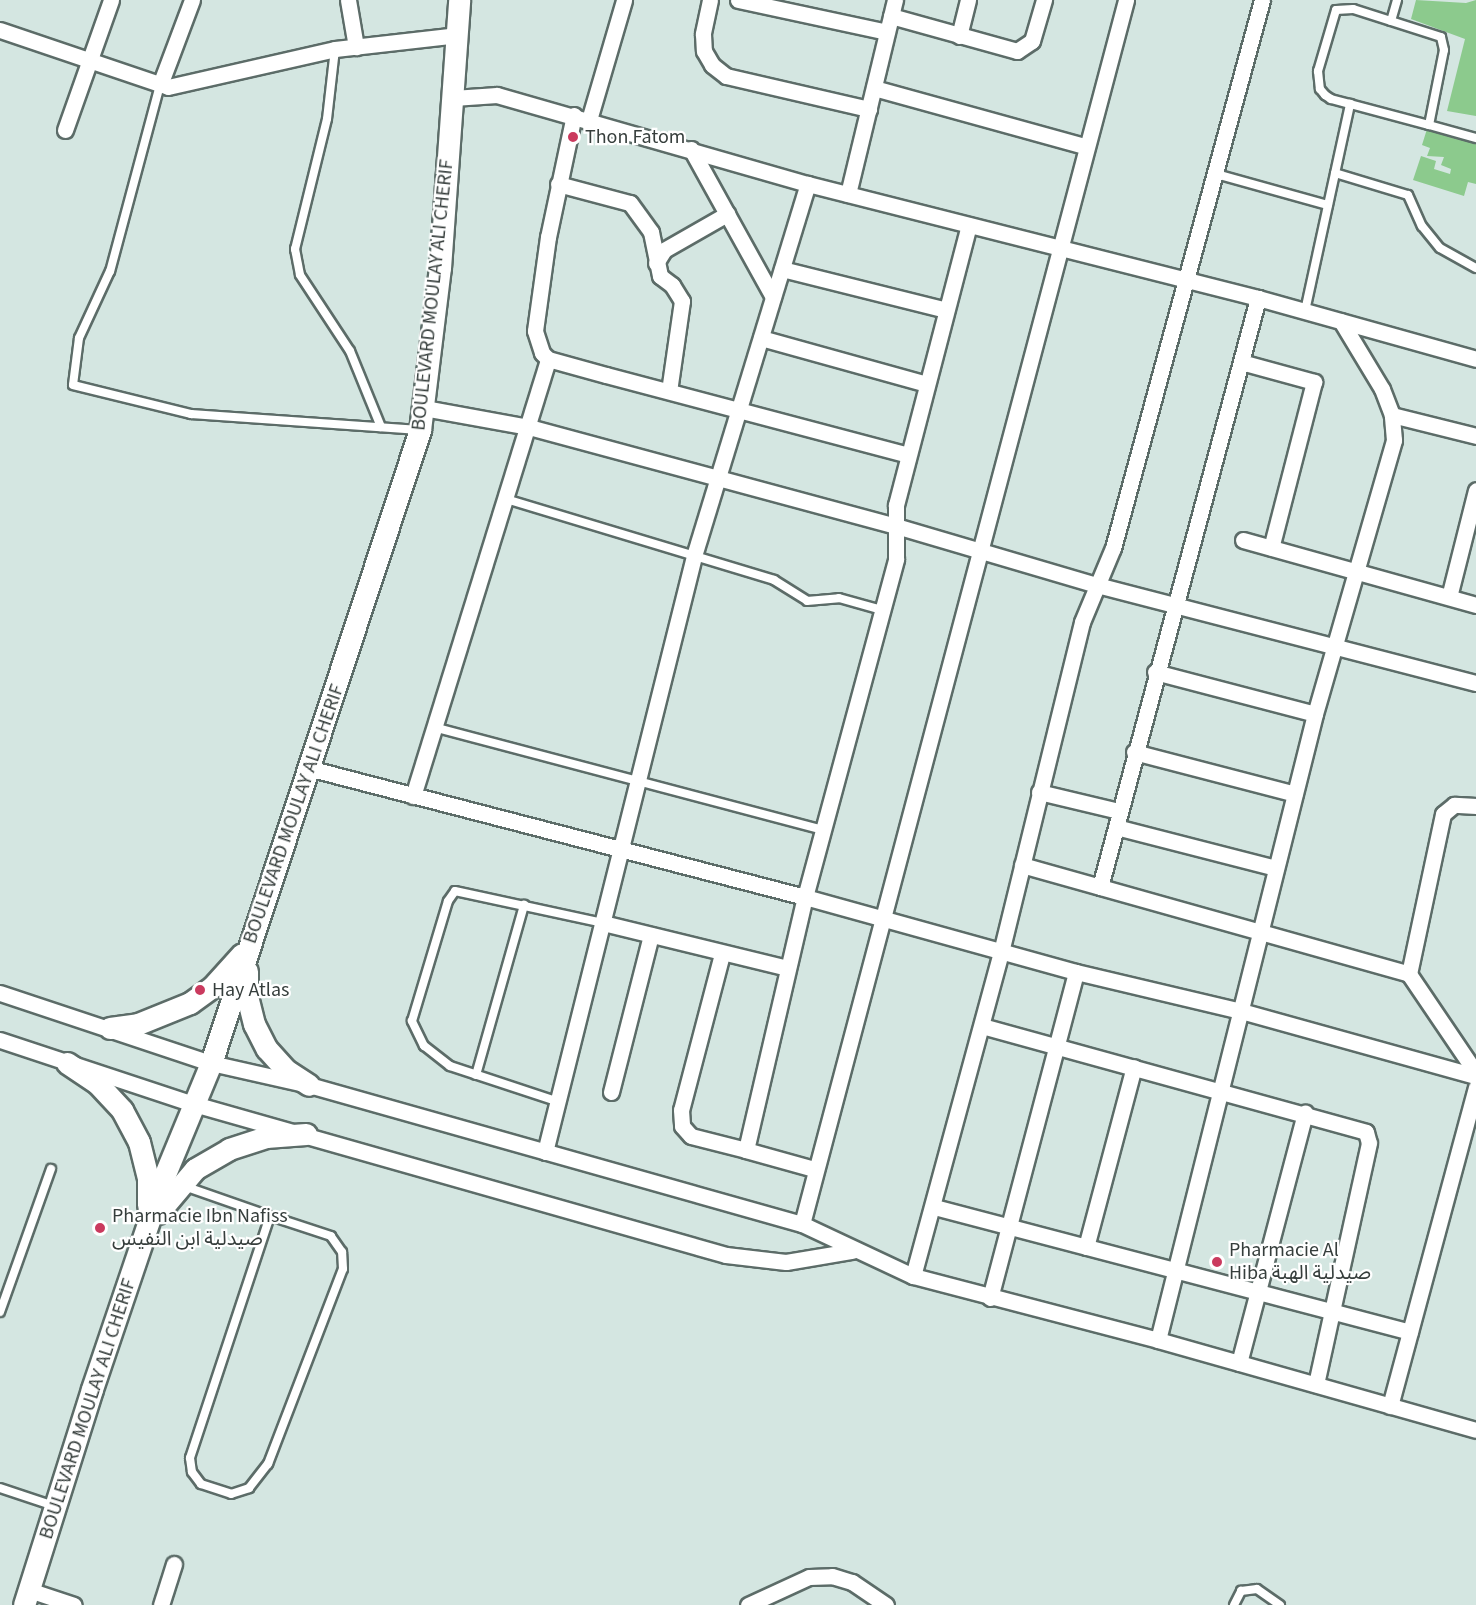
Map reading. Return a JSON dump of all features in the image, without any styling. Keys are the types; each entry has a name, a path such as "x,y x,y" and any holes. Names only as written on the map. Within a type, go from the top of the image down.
{"main road":[{"name":"BOULEVARD MOULAY ALI CHERIF","path":"27,1598 143,1240 171,1182 194,1104 211,1063 420,430 440,268 459,0"},
{"path":"110,1028 138,1024 190,1003 233,966 250,944"},
{"path":"250,944 247,996 254,1023 279,1063 309,1085"},
{"path":"67,1062 97,1083 122,1110 139,1142 148,1178 148,1214 143,1240"},
{"path":"171,1182 229,1149 266,1137 306,1134"}],"street":[{"path":"65,130 111,0"},
{"path":"160,85 192,0"},
{"path":"348,0 356,47"},
{"path":"589,120 624,0"},
{"path":"710,0 703,34 704,51 712,65 726,76 868,109"},
{"path":"738,0 781,5 887,32"},
{"path":"848,194 895,0"},
{"path":"959,36 968,0"},
{"path":"891,16 1017,51 1025,48 1036,33 1044,0"},
{"path":"802,1224 814,1169 883,917 1058,247 1126,0"},
{"path":"913,1276 934,1207 982,1026 1082,622 1113,549 1188,282 1262,0"},
{"path":"0,30 160,85 180,86 335,50 458,35"},
{"path":"874,88 1085,146"},
{"path":"453,98 497,95 574,115 808,184 1258,298 1476,359"},
{"path":"574,115 558,184 535,331 536,343 548,359 908,455"},
{"path":"691,149 773,297"},
{"path":"558,184 630,203 651,231 660,276 672,285 682,301 669,391"},
{"path":"545,1152 694,556 808,184"},
{"path":"656,263 664,250 727,214"},
{"path":"746,1150 805,897 896,559 896,526 908,455 969,225"},
{"path":"782,269 946,310"},
{"path":"1100,887 1155,672 1177,605 1258,298"},
{"path":"1158,1340 1315,714 1359,572 1390,460 1392,415 1382,389 1341,321"},
{"path":"760,338 927,384"},
{"path":"413,796 432,727 506,500 548,359"},
{"path":"1241,362 1314,382 1271,548"},
{"path":"424,408 529,427 896,526 1097,585 1337,645 1476,683"},
{"path":"1392,415 1476,436"},
{"path":"1449,597 1476,490"},
{"path":"1243,540 1476,605"},
{"path":"1155,672 1315,714"},
{"path":"1134,752 1295,794"},
{"path":"309,768 883,917 1076,972 1240,1011 1476,1075"},
{"path":"1039,792 1119,811"},
{"path":"1409,974 1443,814 1454,805 1476,806"},
{"path":"1116,827 1276,868"},
{"path":"1022,865 1409,974 1476,1075"},
{"path":"603,923 722,954 788,968"},
{"path":"611,1092 651,935"},
{"path":"722,954 681,1110 682,1126 691,1136 814,1169"},
{"path":"990,1298 1076,972"},
{"path":"0,993 211,1063 309,1085 802,1224 852,1251 913,1276 990,1298 1158,1340 1476,1430"},
{"path":"982,1026 1360,1128 1366,1132 1370,1143 1316,1384"},
{"path":"0,1041 194,1104 746,1259 795,1261 852,1251"},
{"path":"1086,1247 1134,1067"},
{"path":"1390,1406 1476,1087"},
{"path":"1239,1363 1305,1113"},
{"path":"934,1207 1410,1332"},
{"path":"160,1605 174,1564"},
{"path":"748,1605 809,1577 832,1576 852,1582 886,1605"},
{"path":"27,1598 75,1605"}],"lane":[{"path":"1391,21 1396,0"},
{"path":"1429,125 1444,40 1437,34 1346,7 1333,15 1318,82 1331,99 1476,138"},
{"path":"335,50 327,119 295,249 300,275 350,351 381,427"},
{"path":"160,85 110,271 79,338 73,385 191,414 420,430"},
{"path":"1305,311 1350,104"},
{"path":"1335,172 1408,195 1422,226 1440,248 1476,268"},
{"path":"1216,174 1328,205"},
{"path":"506,500 774,580 807,601 839,598 882,610"},
{"path":"432,727 637,779 823,830"},
{"path":"556,1101 450,1066 436,1056 415,1032 412,1021 448,901 455,891 603,923"},
{"path":"476,1075 524,905"},
{"path":"0,1312 51,1169"},
{"path":"171,1182 331,1236 342,1252 343,1269 268,1464 249,1488 231,1494 201,1484 192,1472 190,1458 270,1216"},
{"path":"0,1488 55,1506"},
{"path":"1233,1605 1241,1591 1257,1589 1280,1605"}],"building":[{"path":"1416,0 1466,3 1476,0 1476,116 1447,111 1465,39 1411,19"},
{"path":"1427,129 1476,144 1476,184 1468,182 1464,196 1413,180 1421,156 1436,161 1434,169 1450,174 1451,169 1441,165 1444,157 1427,156 1430,148 1422,145"}],"place":[{"name":"Thon Fatom","path":"573,137"},
{"name":"Hay Atlas","path":"200,990"},
{"name":"Pharmacie Ibn Nafiss صيدلية ابن النفيس","path":"100,1228"},
{"name":"Pharmacie Al Hiba صيدلية الهبة","path":"1217,1262"}]}
